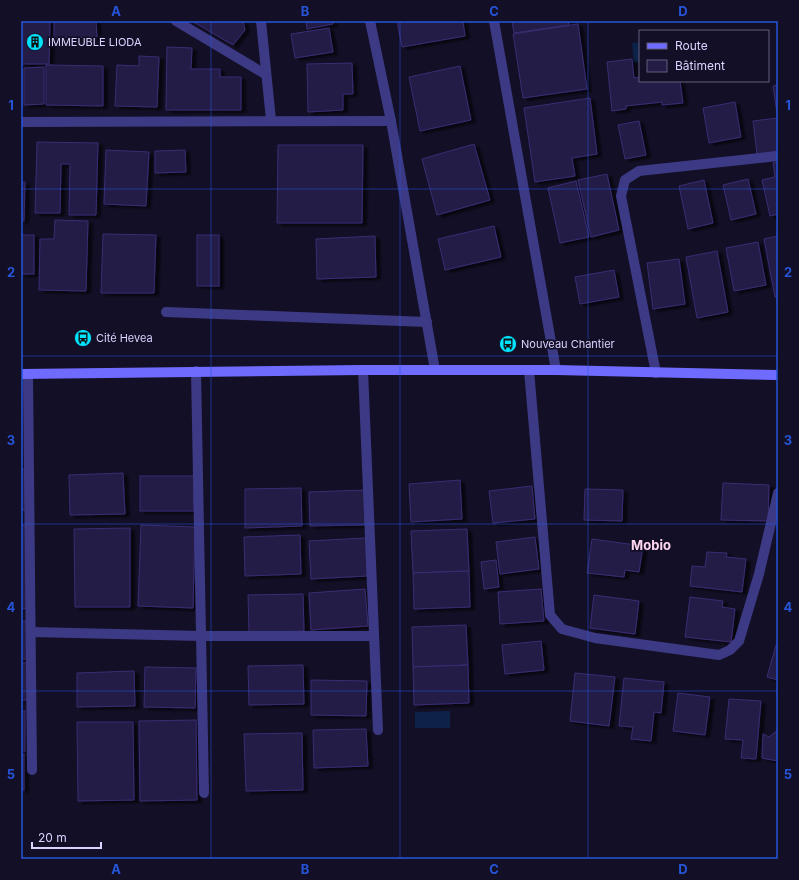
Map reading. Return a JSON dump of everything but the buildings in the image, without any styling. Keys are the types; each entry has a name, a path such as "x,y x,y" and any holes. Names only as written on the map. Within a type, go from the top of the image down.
{"main road":[{"path":"25,374 196,371 556,370 778,375"}],"street":[{"path":"176,21 265,74"},
{"path":"261,21 265,74 271,120"},
{"path":"370,21 391,121 435,370"},
{"path":"494,21 556,370"},
{"path":"21,122 271,120 391,121"},
{"path":"656,373 621,196 626,180 639,171 778,156"},
{"path":"166,312 427,322"},
{"path":"363,370 378,730"},
{"path":"529,370 550,615 562,629 596,638 719,655 730,650 739,641 742,633 759,574 778,492"},
{"path":"196,371 204,793"},
{"path":"25,374 31,632 32,770"},
{"path":"31,632 201,636 373,636"}],"water":[{"path":"639,42 639,62 634,63 632,43"},
{"path":"450,711 450,728 415,728 415,712"}],"place":[{"name":"IMMEUBLE LIODA","path":"35,42"},
{"name":"Cité Hevea","path":"83,338"},
{"name":"Nouveau Chantier","path":"508,344"}],"district":[{"name":"Mobio","path":"651,545"}]}
